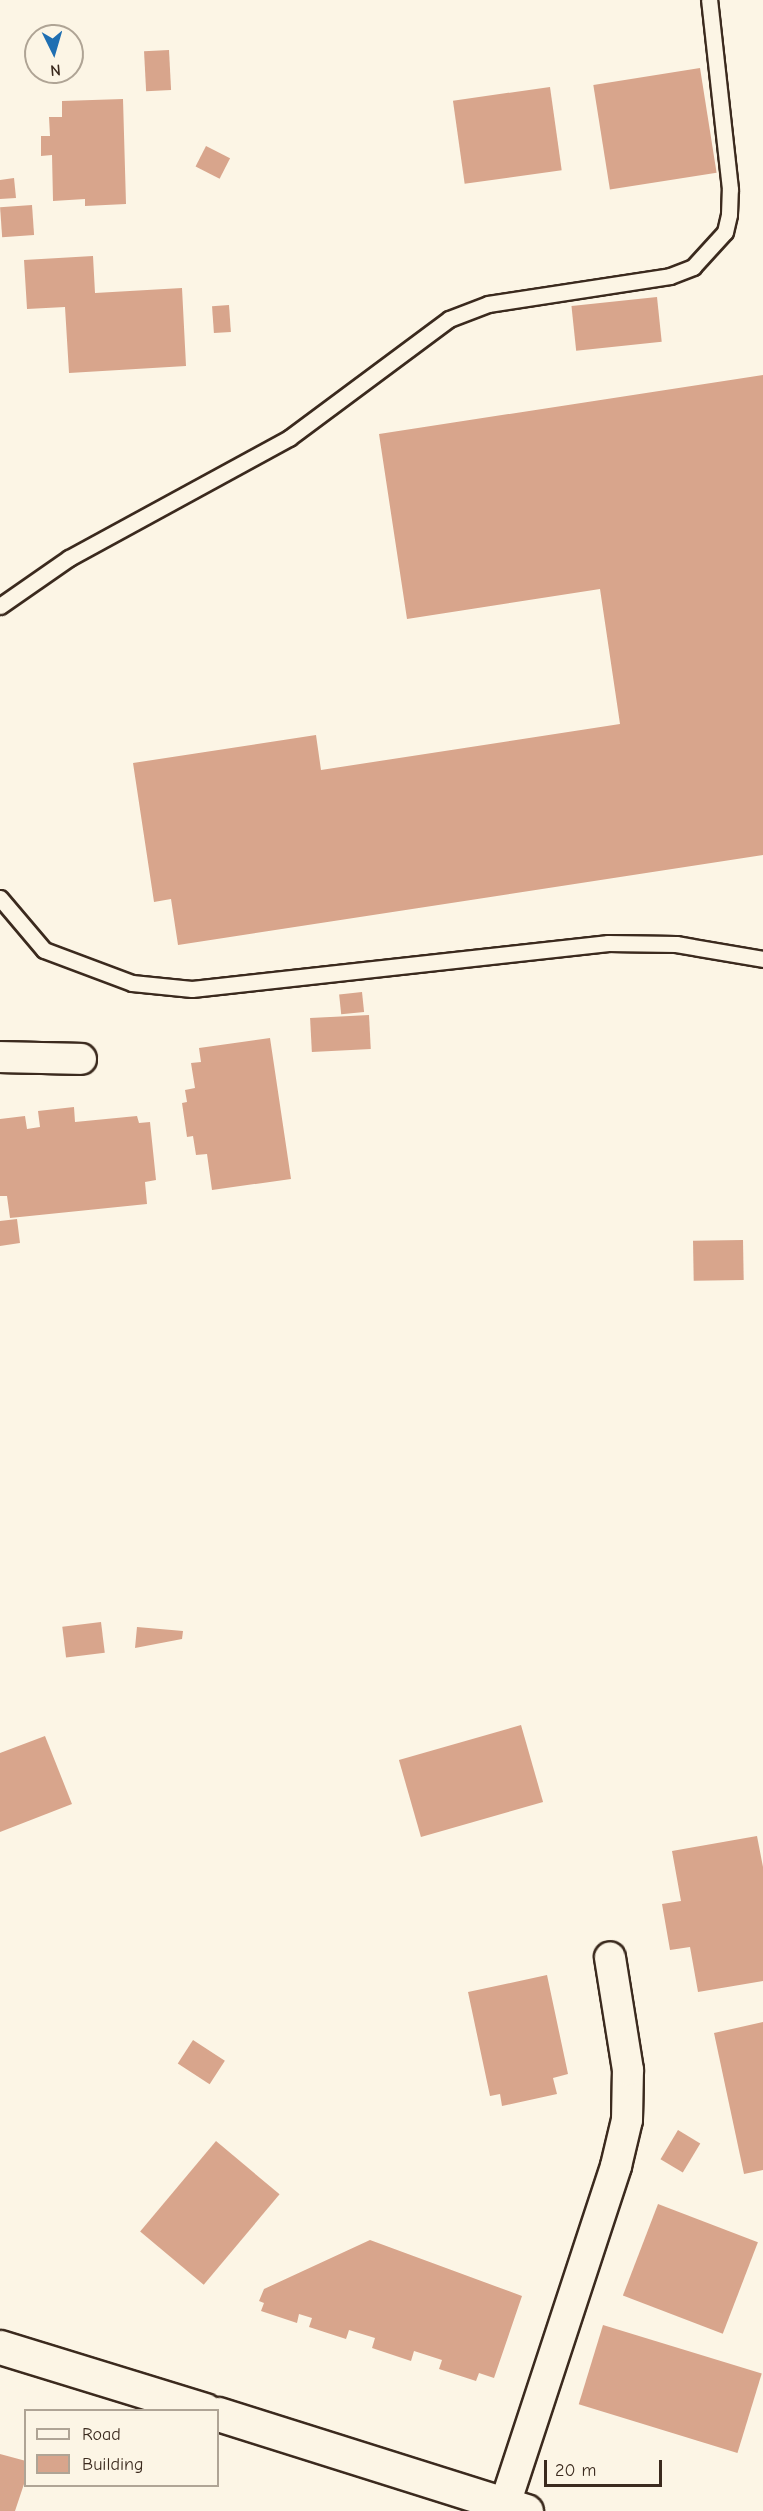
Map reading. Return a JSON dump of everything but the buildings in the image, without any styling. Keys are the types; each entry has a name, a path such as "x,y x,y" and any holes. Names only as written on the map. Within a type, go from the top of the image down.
{"street":[{"path":"0,1057 81,1059"},
{"path":"219,2414 515,2508 616,2166 627,2120 628,2070 610,1957"},
{"path":"0,2347 202,2409"}],"lane":[{"path":"0,606 69,558 290,438 449,319 488,304 670,276 693,267 724,232 729,214 730,189 709,0"},
{"path":"0,898 44,950 132,983 192,989 608,943 675,944 763,960"}]}
